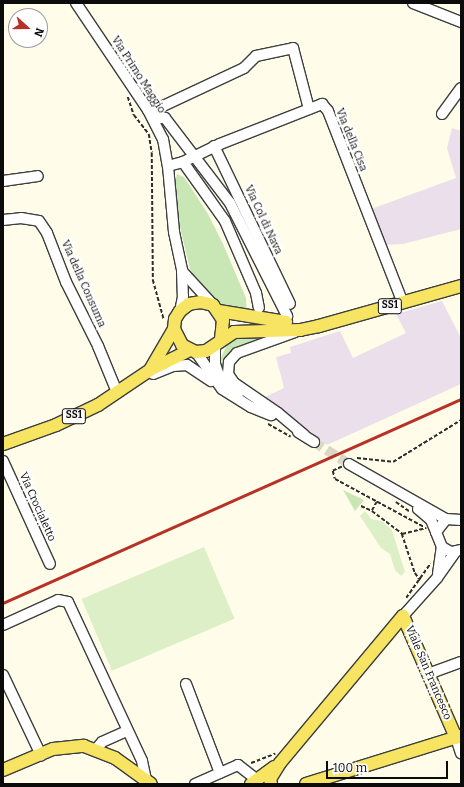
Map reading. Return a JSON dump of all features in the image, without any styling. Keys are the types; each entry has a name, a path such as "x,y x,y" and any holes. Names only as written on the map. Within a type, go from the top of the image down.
{"main road":[{"name":"SS1","path":"216,308 264,320 320,326 461,286"},
{"path":"150,370 170,326 180,311 189,304 201,302 216,308 224,330 218,343"},
{"path":"170,326 176,338 193,351 206,351 234,332 245,330 300,330 320,326"},
{"name":"SS1","path":"6,442 56,425 117,392 150,370 193,351"},
{"path":"254,782 278,758 402,610"},
{"name":"Viale San Francesco","path":"402,610 428,674 458,737"},
{"path":"306,784 458,737"},
{"path":"3,770 41,755 73,746 99,746 148,782"},
{"path":"271,784 270,778 278,758"}],"street":[{"name":"Via Primo Maggio","path":"76,3 150,114 163,140 168,166 174,232 182,271 183,297 180,311"},
{"path":"413,3 461,22"},
{"path":"451,17 461,12"},
{"path":"150,114 163,106 244,68 256,56 293,48 309,109"},
{"path":"442,114 461,88"},
{"name":"Via della Cisa","path":"183,162 214,146 322,104 328,111 403,302"},
{"path":"150,114 165,118 230,203 271,288 287,316"},
{"name":"Via Col di Nava","path":"214,146 290,304"},
{"path":"168,166 183,162 225,221 256,293 259,308"},
{"path":"3,181 38,176"},
{"name":"Via della Consuma","path":"3,220 21,218 39,221 47,233 66,282 98,346 117,392"},
{"name":"Via Primo Maggio","path":"182,271 216,308"},
{"path":"256,293 271,288"},
{"path":"300,330 237,353 228,368 228,374 234,383 278,413 304,436"},
{"path":"218,343 215,364 221,381 314,442"},
{"path":"193,351 222,389"},
{"path":"132,381 173,366 187,365 251,407 271,415"},
{"name":"Via Crocialetto","path":"3,461 50,564"},
{"path":"349,463 408,499 446,519 461,520"},
{"path":"402,610 437,578 458,551 442,547 432,532 431,520 408,499"},
{"path":"432,532 446,519"},
{"path":"437,578 442,547"},
{"path":"3,625 58,600 68,602 142,761 148,782"},
{"path":"428,674 461,662"},
{"path":"3,675 41,755"},
{"path":"186,684 220,773"},
{"path":"99,746 127,730"},
{"name":"Viale San Francesco","path":"458,737 461,753"},
{"path":"195,784 238,765 254,782"}],"path":[{"path":"127,92 134,115 150,134 152,153 154,280 170,326"},
{"path":"432,532 335,479 333,471 359,458 393,462 461,420"},
{"path":"393,500 412,513"},
{"path":"372,511 377,502"},
{"path":"361,506 391,523 402,534 415,573 420,580"},
{"path":"417,518 426,528"},
{"path":"402,534 426,528"},
{"path":"402,610 431,560"},
{"path":"242,768 278,758"}],"shaded area":[{"path":"452,128 461,131 461,229 403,244 384,245 371,209 456,178 447,148"},
{"path":"442,301 461,338 461,384 327,445 265,397 284,388 276,357 291,353 290,347 340,331 353,358 406,333 396,314"}],"green space":[{"path":"177,174 184,177 208,214 223,244 246,298 247,314 223,305 207,294 198,284 190,269 179,223 175,183"},
{"path":"265,336 233,350 222,368 221,358 227,344 237,337"},
{"path":"343,490 364,500 355,511"},
{"path":"365,511 371,519 382,521 392,530 405,572 401,576 395,570 390,554 381,548 360,516"},
{"path":"204,547 234,619 112,671 82,599"}],"tunnel":[{"path":"314,442 349,464"}],"railway":[{"path":"3,603 461,399"}]}
